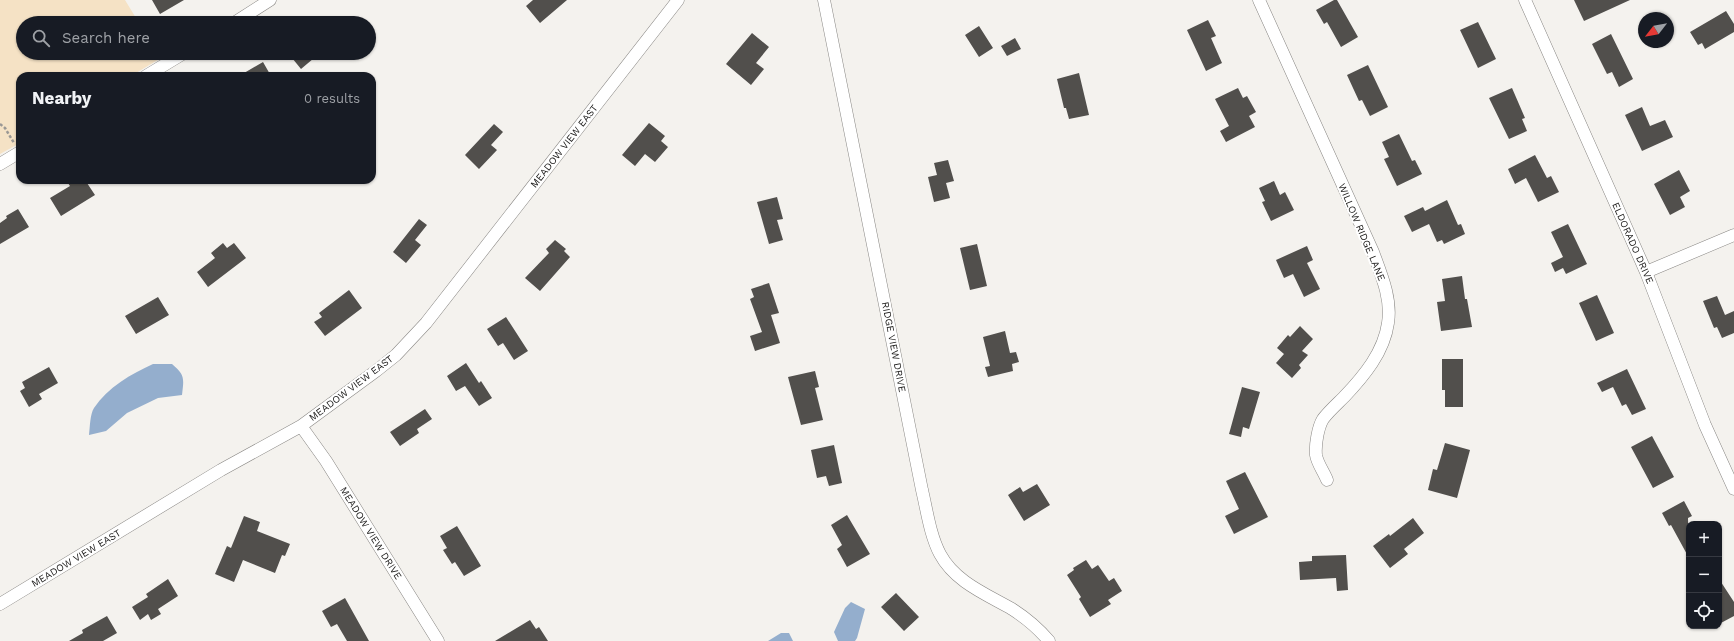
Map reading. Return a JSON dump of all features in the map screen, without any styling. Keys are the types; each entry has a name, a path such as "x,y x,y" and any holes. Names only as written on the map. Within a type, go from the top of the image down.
{"street":[{"path":"245,16 270,0"},
{"name":"MEADOW VIEW EAST","path":"0,604 221,470 301,426 396,355 426,323 678,0"},
{"name":"RIDGE VIEW DRIVE","path":"824,0 922,490 934,542 941,556 951,569 965,582 1023,617 1037,628 1049,641"},
{"name":"WILLOW RIDGE LANE","path":"1259,0 1373,252 1382,276 1388,304 1388,321 1385,337 1375,358 1364,374 1322,420 1316,455 1327,480"},
{"name":"ELDORADO DRIVE","path":"1525,0 1646,272 1705,425 1734,489"},
{"path":"153,72 172,60"},
{"path":"0,164 16,154"},
{"path":"1646,272 1734,235"},
{"name":"MEADOW VIEW DRIVE","path":"301,426 330,468 438,641"}],"path":[{"path":"0,124 5,128 16,146"}],"shaded area":[{"path":"0,0 125,0 135,16 16,16 16,60 158,60 138,72 16,72 16,145 0,154"}],"water":[{"path":"153,364 172,364 179,371 183,377 182,395 158,398 127,413 106,431 89,435 92,414 94,408 100,400 120,382"},
{"path":"851,602 865,609 857,638 855,641 838,641 834,632 845,608"},
{"path":"781,633 789,633 793,641 768,641"}],"building":[{"path":"152,0 184,0 160,14"},
{"path":"533,0 567,0 540,23 526,6"},
{"path":"1334,0 1337,0 1358,37 1341,47 1327,22 1324,24 1316,10"},
{"path":"1574,0 1630,0 1584,21"},
{"path":"1726,11 1734,24 1734,32 1705,49 1702,43 1698,45 1690,32"},
{"path":"1208,20 1216,36 1211,38 1222,63 1206,71 1187,30"},
{"path":"1478,22 1496,59 1478,68 1460,30"},
{"path":"979,26 993,48 979,57 965,35"},
{"path":"752,33 769,47 756,63 764,69 751,85 726,64"},
{"path":"1611,34 1633,79 1619,87 1612,72 1607,74 1592,44"},
{"path":"1015,38 1021,49 1007,56 1001,46"},
{"path":"294,60 312,60 301,69"},
{"path":"263,62 269,72 246,72"},
{"path":"1368,65 1388,107 1370,116 1362,100 1359,101 1347,75"},
{"path":"1079,73 1089,115 1069,119 1066,108 1064,108 1057,79"},
{"path":"1238,88 1243,98 1247,96 1256,112 1249,116 1255,127 1226,142 1220,131 1229,126 1215,99"},
{"path":"1512,88 1525,118 1522,119 1527,131 1509,139 1489,98"},
{"path":"1642,107 1650,126 1665,120 1673,137 1642,151 1625,115"},
{"path":"649,123 665,136 661,141 668,147 655,162 645,154 635,166 622,155"},
{"path":"494,124 503,132 491,145 497,150 479,169 465,155"},
{"path":"1399,134 1412,161 1415,160 1422,174 1397,186 1384,159 1389,157 1382,142"},
{"path":"1535,155 1547,178 1551,176 1559,192 1538,202 1526,178 1515,184 1508,169"},
{"path":"948,160 954,181 946,183 950,198 934,202 928,177 937,175 934,163"},
{"path":"1679,170 1690,191 1680,197 1685,207 1670,215 1654,184"},
{"path":"1274,181 1280,195 1285,192 1294,210 1271,221 1262,202 1265,201 1259,188"},
{"path":"69,184 88,184 95,195 61,216 50,198 70,186"},
{"path":"777,197 783,219 777,220 783,240 769,244 757,202"},
{"path":"1447,200 1458,225 1461,224 1465,234 1444,244 1442,240 1437,242 1429,224 1412,232 1404,216 1423,207 1425,211"},
{"path":"18,209 29,227 0,244 0,223 7,218 6,216"},
{"path":"419,219 427,225 415,240 421,245 406,263 393,252"},
{"path":"1568,224 1587,264 1566,274 1563,268 1555,272 1551,263 1563,257 1551,232"},
{"path":"555,240 566,249 564,251 570,257 540,291 525,278 549,253 546,249"},
{"path":"223,243 227,248 234,243 246,258 208,287 197,272 215,258 211,253"},
{"path":"977,244 987,286 970,290 960,248"},
{"path":"1307,246 1313,260 1307,263 1320,289 1304,297 1293,274 1284,278 1276,260"},
{"path":"1462,276 1465,299 1467,299 1472,327 1441,331 1437,302 1445,301 1442,279"},
{"path":"769,283 779,313 771,315 780,343 755,351 750,336 762,332 750,299 754,297 751,289"},
{"path":"349,290 362,308 325,336 314,322 322,317 319,313"},
{"path":"1597,295 1614,333 1596,341 1579,303"},
{"path":"1717,296 1725,315 1734,311 1734,333 1722,338 1717,327 1714,328 1703,301"},
{"path":"158,297 169,315 136,334 125,316"},
{"path":"506,317 528,351 514,360 503,343 498,346 487,329"},
{"path":"1300,326 1313,339 1302,351 1308,355 1299,365 1301,368 1292,378 1276,363 1284,354 1277,348 1288,335 1290,337"},
{"path":"1005,331 1010,353 1016,352 1019,362 1012,364 1013,371 988,377 985,367 990,366 983,337"},
{"path":"1442,359 1463,359 1463,407 1445,407 1445,390 1442,390"},
{"path":"466,363 479,383 481,381 492,398 479,406 465,386 456,391 447,376"},
{"path":"49,367 58,383 39,394 42,399 29,407 20,391 25,388 22,382"},
{"path":"1627,369 1646,409 1632,415 1626,404 1622,406 1613,387 1602,392 1597,383"},
{"path":"815,371 819,387 815,388 823,420 801,425 788,377"},
{"path":"1242,387 1260,392 1249,429 1243,427 1241,437 1229,434"},
{"path":"425,409 432,419 417,429 419,433 400,446 390,432"},
{"path":"1652,436 1674,477 1653,488 1631,447"},
{"path":"1445,443 1470,450 1457,498 1428,490 1433,469 1437,470"},
{"path":"834,445 842,483 829,486 826,476 817,478 811,450"},
{"path":"1245,472 1268,517 1234,534 1225,516 1239,509 1226,481"},
{"path":"1037,484 1050,505 1024,521 1008,495 1020,487 1023,492"},
{"path":"1684,501 1692,516 1688,518 1688,521 1686,521 1686,552 1671,525 1669,526 1662,513"},
{"path":"847,515 870,554 847,567 837,549 842,545 831,525"},
{"path":"244,516 260,522 257,531 290,544 285,556 282,555 275,573 243,560 234,582 215,574 227,546 231,548"},
{"path":"1413,518 1424,533 1404,549 1408,554 1390,568 1373,546 1389,534 1390,536"},
{"path":"457,526 481,566 464,576 455,562 452,564 443,550 447,548 440,536"},
{"path":"1346,555 1348,590 1337,591 1336,578 1300,580 1299,562 1312,561 1312,556"},
{"path":"1086,560 1092,569 1098,565 1109,581 1114,578 1122,591 1108,600 1111,604 1090,617 1079,599 1081,597 1067,575 1074,570 1073,568"},
{"path":"168,579 178,596 158,609 161,614 151,620 148,614 140,620 132,607 148,597 146,594"},
{"path":"1722,584 1734,602 1734,616 1722,622"},
{"path":"896,593 919,617 904,631 881,607"},
{"path":"345,598 369,641 347,641 337,624 331,627 322,611"},
{"path":"107,616 117,633 103,641 69,641 83,633 82,630"},
{"path":"530,620 536,629 539,627 548,641 495,641"}]}
